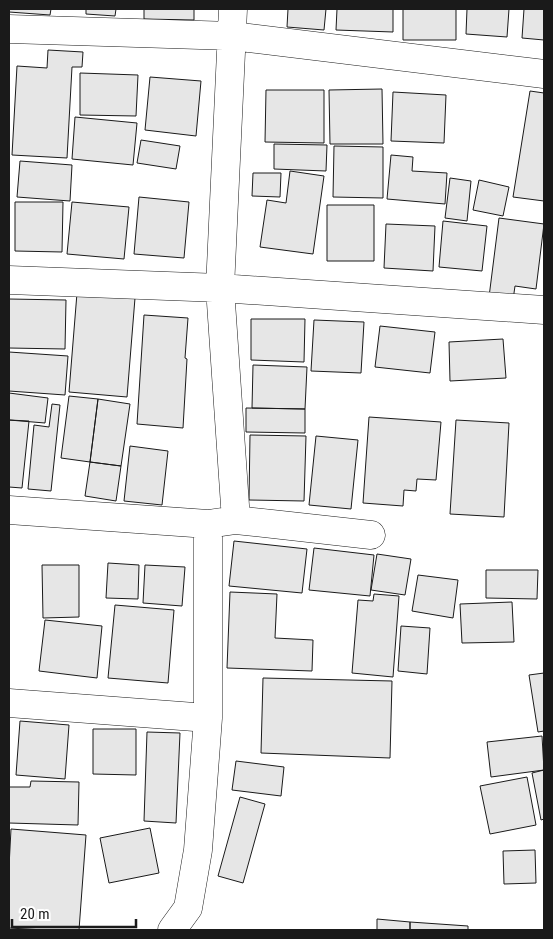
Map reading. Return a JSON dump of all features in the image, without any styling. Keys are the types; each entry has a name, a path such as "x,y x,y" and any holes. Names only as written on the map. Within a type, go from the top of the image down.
{"street":[{"path":"232,9 220,288 236,520"},
{"path":"9,29 232,36 544,74"},
{"path":"9,280 220,288 544,310"},
{"path":"9,510 208,524 236,520 371,534"},
{"path":"172,930 188,908 198,850 208,718 208,524"},
{"path":"9,703 208,718"}],"building":[{"path":"9,9 51,9 50,15 9,12"},
{"path":"86,9 116,9 115,16 86,14"},
{"path":"144,9 194,9 194,20 144,19"},
{"path":"288,9 326,9 324,30 287,27"},
{"path":"337,9 393,9 393,32 336,30"},
{"path":"403,9 456,9 456,40 403,40"},
{"path":"467,9 509,9 507,37 466,34"},
{"path":"524,9 544,9 544,40 522,38"},
{"path":"48,50 83,52 82,67 72,67 67,158 12,155 17,66 47,68"},
{"path":"80,73 138,75 136,116 80,115"},
{"path":"150,77 201,81 196,136 145,130"},
{"path":"382,89 383,144 330,144 329,90"},
{"path":"266,90 324,90 324,143 265,142"},
{"path":"530,91 544,93 544,201 513,197"},
{"path":"393,92 446,95 444,143 391,141"},
{"path":"75,117 137,123 133,165 72,159"},
{"path":"141,140 180,146 176,169 137,163"},
{"path":"274,144 327,145 326,171 274,169"},
{"path":"334,146 383,147 383,198 333,197"},
{"path":"391,155 413,157 412,171 447,173 445,204 387,199"},
{"path":"20,161 72,165 70,201 17,197"},
{"path":"290,171 324,176 313,254 260,247 267,200 286,203"},
{"path":"253,173 281,173 280,197 252,196"},
{"path":"450,178 471,181 467,221 445,218"},
{"path":"479,180 509,187 503,216 473,210"},
{"path":"139,197 189,202 184,258 134,254"},
{"path":"15,202 63,202 62,252 15,251"},
{"path":"72,202 129,207 124,259 67,254"},
{"path":"327,205 374,205 374,261 327,261"},
{"path":"499,218 544,224 536,289 515,286 513,300 489,297"},
{"path":"443,221 487,226 482,271 439,267"},
{"path":"386,224 435,226 433,271 384,268"},
{"path":"77,293 135,298 127,397 69,392"},
{"path":"9,299 66,300 65,349 9,348"},
{"path":"144,315 188,318 183,428 137,424"},
{"path":"251,319 305,319 304,362 251,360"},
{"path":"314,320 364,322 361,373 311,371"},
{"path":"380,326 435,332 430,373 375,367"},
{"path":"503,339 506,378 450,381 449,342"},
{"path":"9,352 68,356 65,395 9,391"},
{"path":"253,365 307,367 305,409 252,408"},
{"path":"9,393 48,398 45,423 9,420"},
{"path":"69,396 98,399 90,462 61,458"},
{"path":"98,399 130,404 121,466 90,462"},
{"path":"52,404 60,405 51,491 28,489 34,425 49,427"},
{"path":"246,408 305,409 305,433 246,432"},
{"path":"369,417 441,422 436,480 417,479 416,491 404,490 403,506 363,503"},
{"path":"9,420 29,421 22,488 9,487"},
{"path":"456,420 509,423 504,517 450,514"},
{"path":"250,435 306,436 304,501 249,500"},
{"path":"316,436 358,440 351,509 309,505"},
{"path":"130,446 168,451 162,505 124,501"},
{"path":"90,462 121,466 116,501 85,496"},
{"path":"234,541 307,549 302,593 229,586"},
{"path":"314,548 374,555 370,596 309,590"},
{"path":"377,554 411,559 405,595 371,590"},
{"path":"108,563 139,565 138,599 106,598"},
{"path":"42,565 79,565 79,617 43,618"},
{"path":"145,565 185,567 182,606 143,603"},
{"path":"486,570 538,570 537,599 486,598"},
{"path":"418,575 458,580 453,618 412,611"},
{"path":"230,592 277,594 275,638 313,640 312,671 227,668"},
{"path":"374,594 399,596 393,677 352,673 358,600 373,601"},
{"path":"512,602 514,642 462,643 460,604"},
{"path":"115,605 174,610 168,683 108,678"},
{"path":"45,620 102,626 97,678 39,671"},
{"path":"401,626 430,628 427,674 398,671"},
{"path":"544,673 544,731 538,732 529,675"},
{"path":"263,678 392,681 390,758 261,753"},
{"path":"20,721 69,725 65,779 16,775"},
{"path":"93,729 136,729 136,775 93,774"},
{"path":"147,732 180,733 176,823 144,821"},
{"path":"542,736 544,770 491,777 487,742"},
{"path":"236,761 284,767 281,796 232,790"},
{"path":"544,770 544,819 541,820 532,773"},
{"path":"527,777 536,825 490,834 480,786"},
{"path":"31,781 79,782 78,825 9,823 9,787 30,787"},
{"path":"240,797 265,804 243,883 218,876"},
{"path":"150,828 159,873 109,883 100,838"},
{"path":"11,829 86,835 79,930 9,928"},
{"path":"535,850 536,883 504,884 503,851"},
{"path":"377,919 410,922 410,930 377,930"},
{"path":"410,922 468,926 468,930 410,930"}]}
